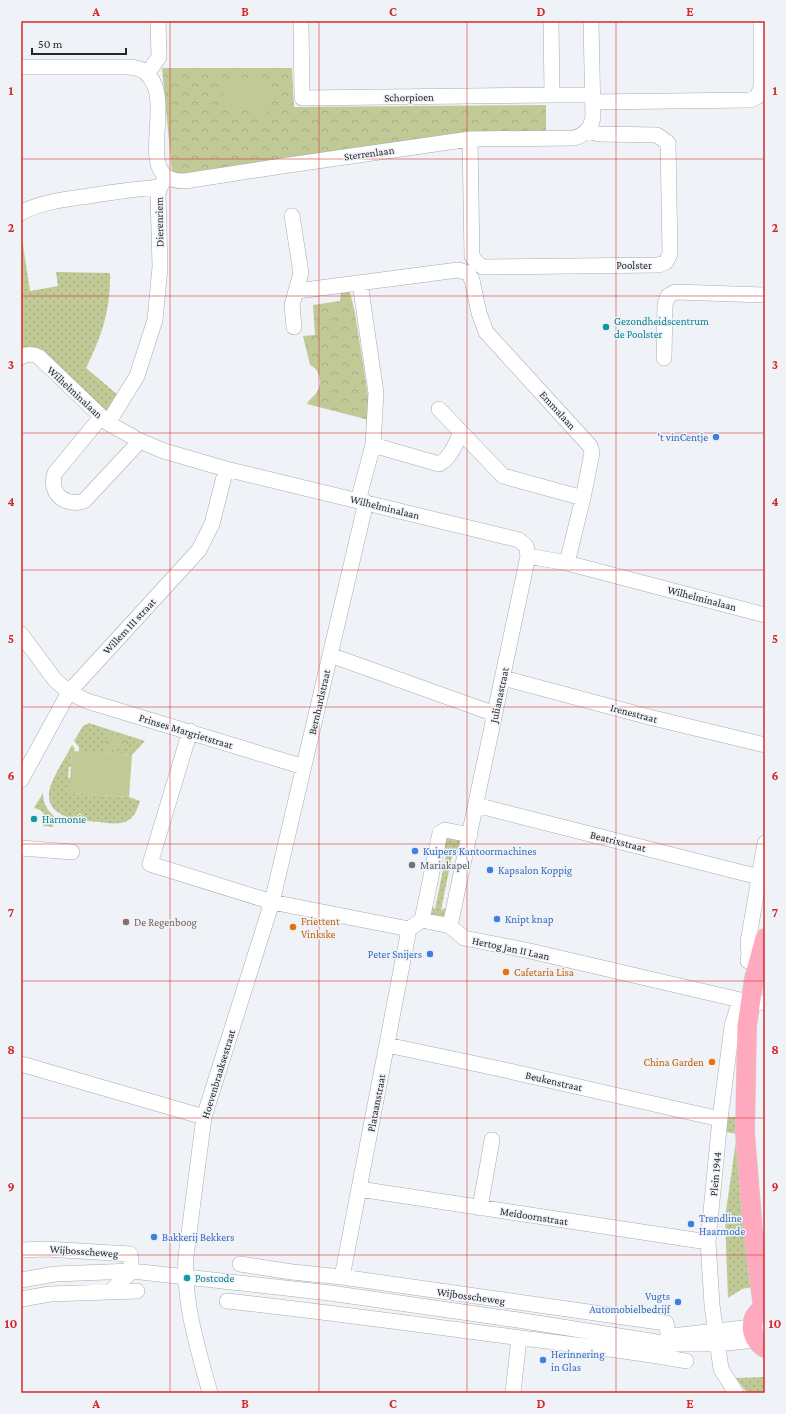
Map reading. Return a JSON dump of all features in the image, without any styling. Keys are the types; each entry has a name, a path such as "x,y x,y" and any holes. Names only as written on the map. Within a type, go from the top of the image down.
{"main road":[{"path":"758,1338 755,1316 764,1308 753,1231 745,1133 747,1026 754,979 765,938"},
{"path":"765,970 751,1001 759,1027 758,1132 759,1166 765,1231"}],"street":[{"path":"147,74 159,57 158,21"},
{"name":"Schorpioen","path":"301,21 302,98 552,94 593,98 750,100 758,97 761,88 761,21"},
{"path":"551,21 552,94"},
{"path":"587,131 593,118 591,21"},
{"path":"21,67 128,67 139,68 147,74 154,84 157,96 157,160 163,182"},
{"name":"Sterrenlaan","path":"21,213 26,210 56,201 141,188 163,182 184,181 470,139 574,138 581,136 587,131"},
{"name":"Poolster","path":"297,291 483,267 659,265 666,262 670,254 668,143 657,135 599,134 587,131"},
{"path":"470,139 472,268"},
{"name":"Dierenriem","path":"140,441 84,501 70,503 57,494 53,480 55,473 105,420 138,376 155,320 160,267 158,194 163,182"},
{"path":"292,216 301,273 292,305 294,327"},
{"name":"Emmalaan","path":"472,268 472,280 478,313 486,332 590,446 592,453 567,563"},
{"path":"360,283 376,393 373,445 362,502"},
{"path":"664,358 665,304 668,296 675,292 765,295"},
{"name":"Wilhelminalaan","path":"22,354 34,354 39,357 105,420 140,441 164,451 226,469 519,540 526,546 528,556 567,563 765,615"},
{"path":"439,409 503,476 583,498"},
{"path":"373,445 439,464 446,461 461,432"},
{"name":"Willem III straat","path":"21,780 69,692 198,550 212,524 226,469"},
{"name":"Bernhardstraat","path":"272,902 330,655 362,502"},
{"name":"Julianastraat","path":"450,926 528,556"},
{"name":"Prinses Margrietstraat","path":"21,634 55,680 69,692 88,701 304,767"},
{"path":"330,655 495,714"},
{"name":"Irenestraat","path":"503,678 649,717 765,745"},
{"name":"Hertog Jan II Laan","path":"190,731 150,864 272,902 416,925 450,926 464,938 751,1001"},
{"name":"Beatrixstraat","path":"476,805 759,877"},
{"path":"416,925 440,832 445,830 470,835"},
{"path":"748,961 748,942 765,843"},
{"path":"21,848 72,852"},
{"name":"Hoevenbraaksestraat","path":"210,1393 187,1296 184,1276 186,1256 204,1117 272,902"},
{"name":"Plataanstraat","path":"342,1277 387,1045 416,925"},
{"name":"Plein 1944","path":"736,1393 721,1369 710,1286 708,1242 720,1119 732,1026 751,1001"},
{"name":"Beukenstraat","path":"387,1045 720,1119"},
{"path":"21,1064 204,1117"},
{"path":"480,1208 492,1140"},
{"name":"Meidoornstraat","path":"359,1189 708,1242"},
{"name":"Wijbosscheweg","path":"21,1250 46,1248 130,1254 132,1271"},
{"name":"Wijbosscheweg","path":"240,1264 666,1323 669,1340"},
{"path":"249,1303 240,1282 264,1267"},
{"path":"111,1291 132,1271"},
{"name":"Wijbosscheweg","path":"21,1280 55,1274 132,1271 330,1293 605,1333 669,1340 758,1338"},
{"path":"21,1299 50,1294 137,1291"},
{"path":"227,1301 660,1356 686,1361"},
{"path":"513,1393 519,1338"},
{"path":"660,1356 669,1340"}],"green space":[{"path":"162,68 292,68 294,107 546,105 546,131 179,174 172,172"},
{"path":"231,73 275,90 265,116 221,99"},
{"path":"21,232 30,291 58,286 56,272 110,273 109,298 104,322 97,345 86,368 118,395 111,406 105,411 21,348"},
{"path":"350,292 355,313 368,396 369,420 307,404 317,392 320,385 320,377 318,373 310,365 303,336 315,335 313,305 340,301 341,293"},
{"path":"89,723 145,741 132,755 79,752 79,747 74,741 83,726"},
{"path":"108,732 130,739 127,749 116,745 113,752 103,749"},
{"path":"72,745 75,749 72,752 71,766 69,767 68,778 70,778 70,793 129,797 140,801 130,819 124,822 110,823 75,819 59,813 53,808 50,802 50,788 55,775"},
{"path":"72,751 132,755 129,797 69,793"},
{"path":"43,793 46,805 54,816 53,827 43,826 45,817 43,812 34,808"},
{"path":"446,837 460,841 458,849 453,851 441,910 446,908 445,915 439,916 430,912 430,905 435,909 447,850 442,845"},
{"path":"728,1117 735,1117 736,1120 757,1286 742,1289 728,1298 725,1218 737,1134 726,1132"},
{"path":"765,1377 765,1393 747,1393 736,1378"}],"place":[{"name":"Gezondheidscentrum de Poolster","path":"606,327"},
{"name":"'t vinCentje","path":"716,437"},
{"name":"Harmonie","path":"34,819"},
{"name":"Kuipers Kantoormachines","path":"415,851"},
{"name":"Mariakapel","path":"412,865"},
{"name":"Kapsalon Koppig","path":"490,870"},
{"name":"Knipt knap","path":"497,919"},
{"name":"De Regenboog","path":"126,922"},
{"name":"Friettent Vinkske","path":"293,927"},
{"name":"Peter Snijers","path":"430,954"},
{"name":"Cafetaria Lisa","path":"506,972"},
{"name":"China Garden","path":"712,1062"},
{"name":"Trendline Haarmode","path":"691,1224"},
{"name":"Bakkerij Bekkers","path":"154,1237"},
{"name":"Postcode","path":"187,1278"},
{"name":"Vugts Automobielbedrijf","path":"678,1302"},
{"name":"Herinnering in Glas","path":"543,1360"}]}
